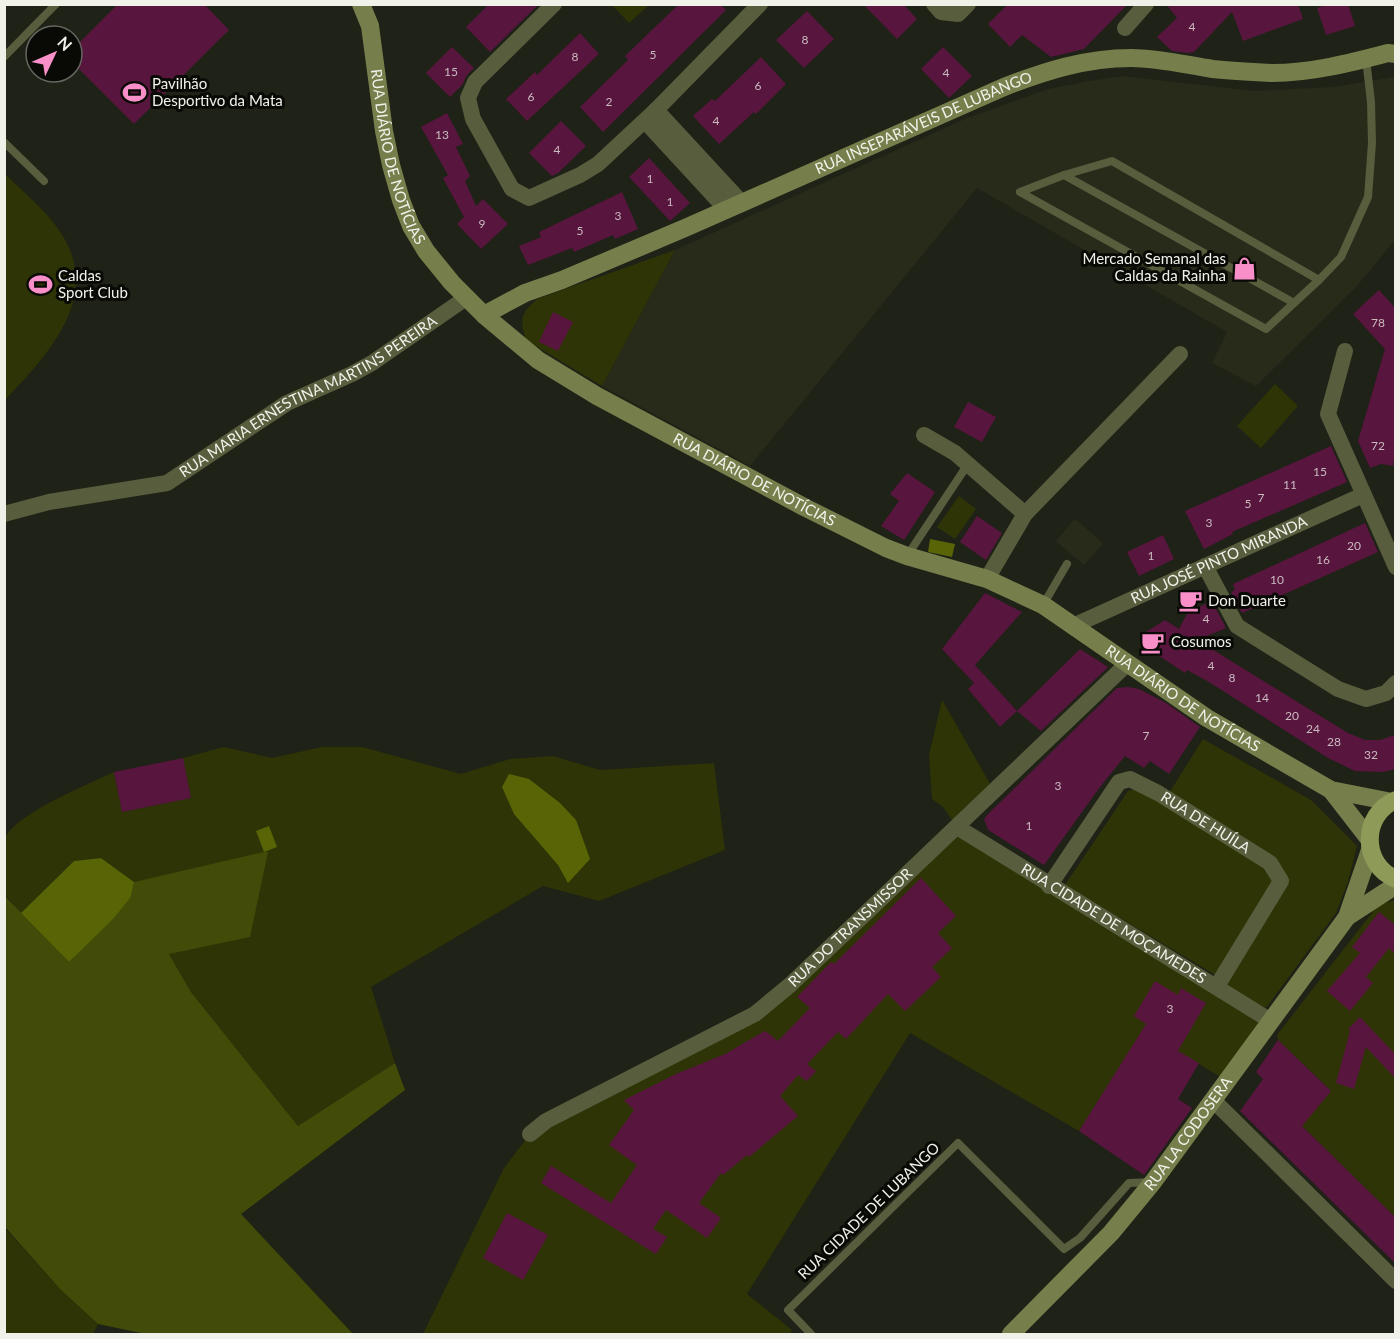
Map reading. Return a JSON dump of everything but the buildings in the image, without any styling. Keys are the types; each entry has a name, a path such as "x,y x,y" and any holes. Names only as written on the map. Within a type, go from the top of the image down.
{"main road":[{"name":"RUA DIÁRIO DE NOTÍCIAS","path":"362,4 370,26 384,131 401,200 411,226 426,251 466,298 538,360 567,380 804,507 886,548 987,579 1043,605 1207,718 1331,790"},
{"name":"RUA INSEPARÁVEIS DE LUBANGO","path":"484,315 525,293 571,276 734,206 1004,87 1066,65 1113,58 1133,58 1214,69 1272,73 1320,69 1393,52"},
{"path":"1331,790 1394,801"},
{"path":"1331,790 1370,844 1374,861 1395,879"},
{"path":"1370,844 1375,817 1394,801"},
{"name":"RUA LA CODOSERA","path":"1011,1335 1111,1233 1153,1182 1271,1021 1347,917 1370,844"},
{"name":"RUA LA CODOSERA","path":"1347,917 1395,885"}],"street":[{"path":"554,4 475,82 468,98 473,118 512,189 529,198 580,175 598,164 760,4"},
{"path":"934,4 941,12 958,14 968,4"},
{"path":"1125,28 1146,4"},
{"path":"650,115 734,206"},
{"name":"RUA MARIA ERNESTINA MARTINS PEREIRA","path":"4,514 49,502 167,483 287,403 372,363 466,298"},
{"path":"1345,351 1328,414 1395,567"},
{"path":"987,579 1025,514 1180,354"},
{"path":"924,435 955,453 1025,514"},
{"name":"RUA JOSÉ PINTO MIRANDA","path":"1075,625 1363,495"},
{"path":"1205,566 1237,626 1338,689 1366,699 1386,693 1395,683"},
{"name":"RUA DO TRANSMISSOR","path":"530,1134 546,1121 755,1014 790,985 957,828 993,789 1128,663"},
{"name":"RUA DE HUÍLA","path":"1049,886 1119,782 1130,779 1158,793 1270,863 1281,881 1217,986"},
{"name":"RUA CIDADE DE MOÇAMEDES","path":"957,828 1271,1021"},
{"path":"1212,1100 1395,1281"}],"lane":[{"path":"4,57 56,4"},
{"path":"1320,280 1112,161 1064,175 1020,192 1266,329 1320,280 1341,257 1368,197 1372,143 1371,102 1366,59"},
{"path":"4,142 44,181"},
{"path":"1064,175 1294,303"},
{"path":"907,556 968,464"},
{"path":"1043,605 1067,564"},
{"name":"RUA CIDADE DE LUBANGO","path":"811,1335 788,1310 958,1143 1064,1249 1080,1238 1129,1183 1153,1182"}],"shaded area":[{"path":"612,4 649,5 629,23"},
{"name":"Mercado Semanal das Caldas da Rainha","path":"1123,76 1254,91 1332,87 1395,77 1395,240 1357,286 1256,386 1212,363 1227,332 977,188 750,466 602,386 675,250 967,118 1048,89"},
{"name":"Caldas Sport Club","path":"4,173 42,209 61,233 72,257 76,280 73,303 52,345 5,400"},
{"path":"675,250 602,386 526,340 523,317 537,299"},
{"path":"1275,384 1298,406 1261,448 1237,426"},
{"path":"959,496 976,509 955,539 937,527"},
{"path":"1075,519 1103,543 1084,565 1056,541"},
{"path":"930,539 955,544 952,557 928,552"},
{"path":"942,700 993,789 957,827 943,807 932,799 929,755"},
{"path":"1203,739 1311,800 1357,846 1348,882 1336,913 1266,1008 1239,995 1217,976 1065,885 1128,791 1138,788 1164,801"},
{"path":"224,747 272,758 322,747 362,747 461,774 510,759 553,756 600,770 714,763 725,850 599,901 543,886 371,987 395,1063 298,1126 191,992 169,954 268,853 134,882 101,858 74,861 21,913 5,895 3,858 5,839 11,829 22,820 71,792 114,772 122,812 191,798 183,758"},
{"path":"509,774 529,779 560,803 576,820 590,859 568,883 558,865 514,814 502,787"},
{"path":"269,826 277,847 264,852 256,831"},
{"path":"957,827 1271,1021 1227,1081 1143,1030 1079,1131 910,1033 747,1294 792,1330 790,1334 423,1334 504,1168 530,1134 755,1014"},
{"path":"268,852 250,937 169,954 191,992 298,1126 395,1063 405,1090 241,1214 353,1334 146,1334 98,1324 60,1289 5,1227 4,895 69,962 131,897 134,882"},
{"path":"101,858 134,882 131,897 113,919 69,962 21,913 74,861"},
{"path":"1395,900 1395,1217 1301,1125 1331,1091 1278,1040 1277,1035 1378,905"},
{"path":"4,1227 60,1289 98,1324 93,1334 5,1334"}],"place":[{"name":"Pavilhão Desportivo da Mata","path":"134,93"},
{"name":"Mercado Semanal das Caldas da Rainha","path":"1244,268"},
{"name":"Caldas Sport Club","path":"40,285"},
{"name":"Don Duarte","path":"1190,601"},
{"name":"Cosumos","path":"1153,642"}]}
